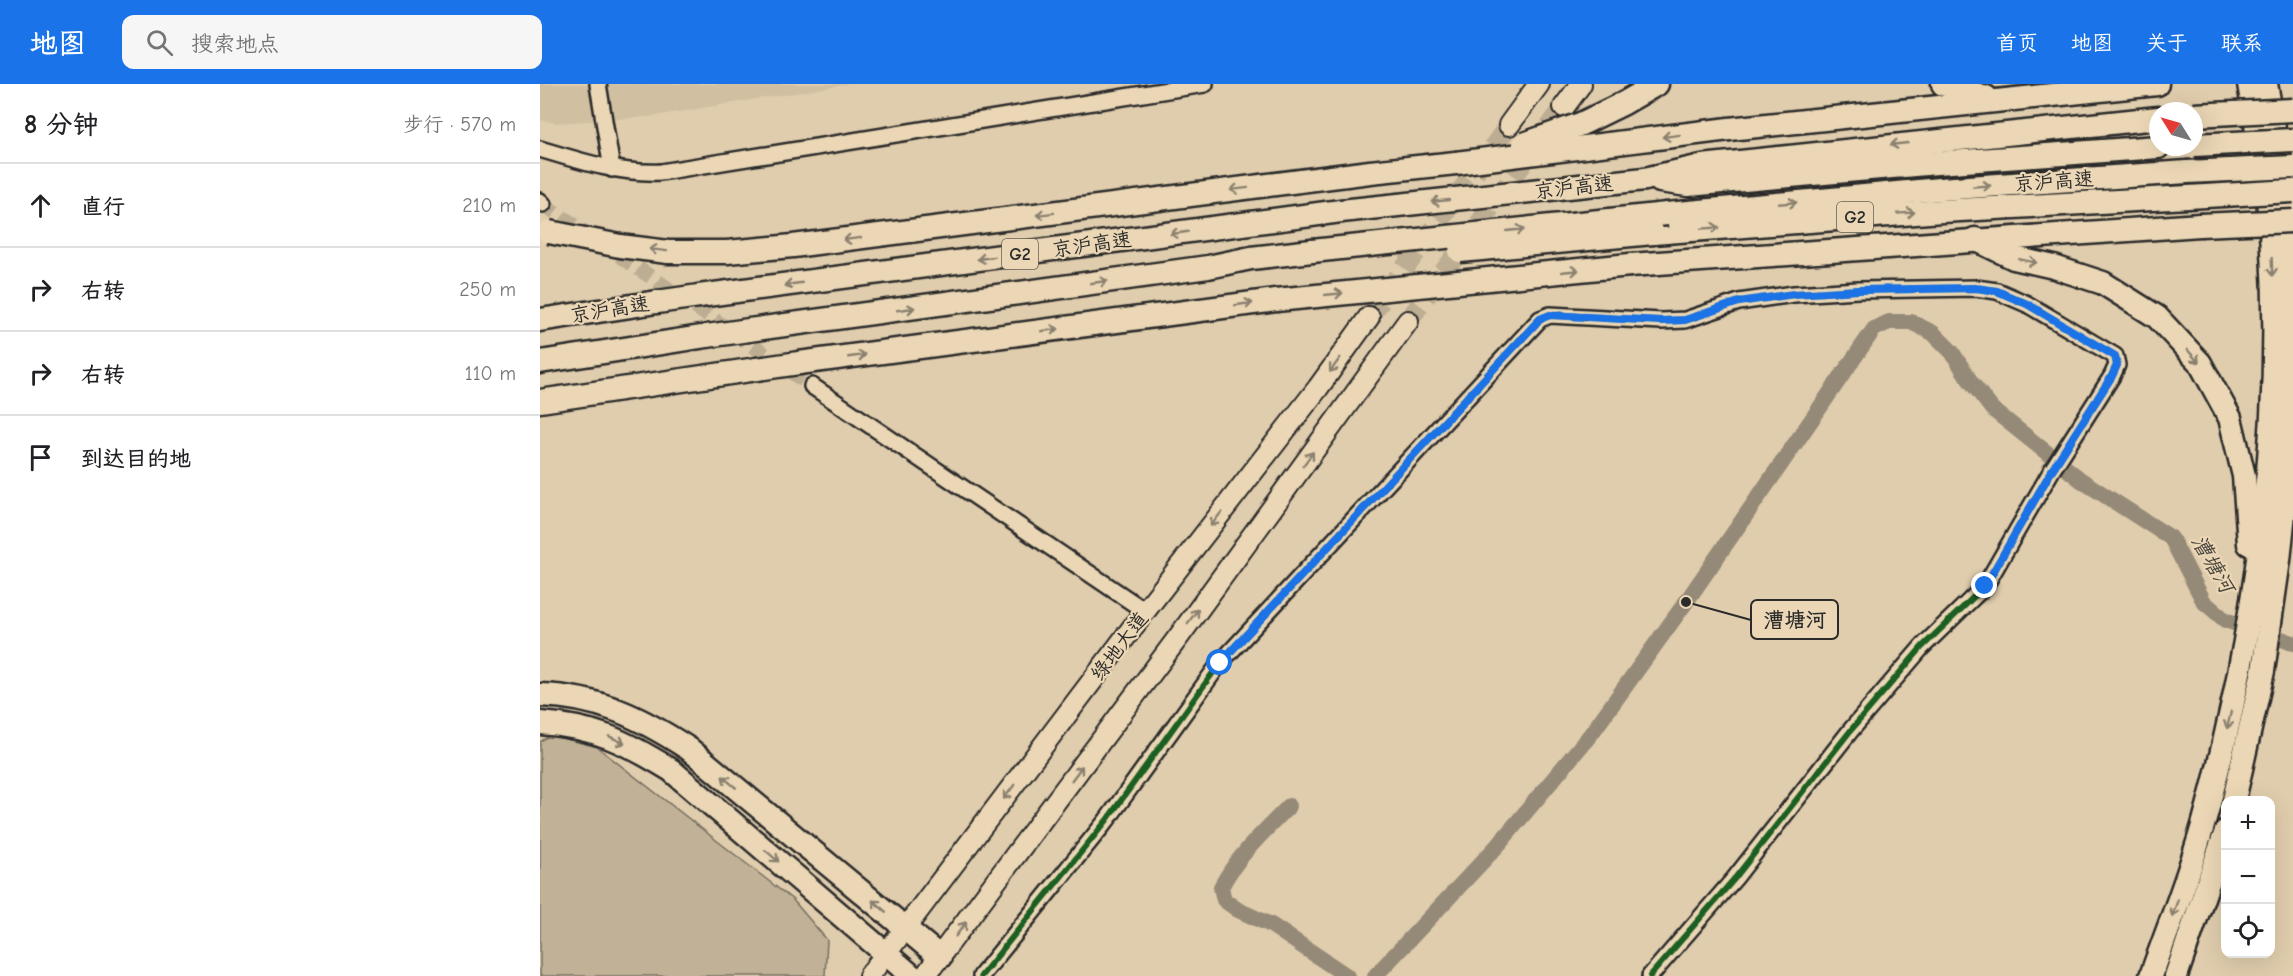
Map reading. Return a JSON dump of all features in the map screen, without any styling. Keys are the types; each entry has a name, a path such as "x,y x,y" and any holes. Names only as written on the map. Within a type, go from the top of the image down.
{"highway":[{"path":"1943,84 1993,100"},
{"path":"544,231 620,246 668,252 727,252 793,246 1370,172 1729,129 2157,84"},
{"path":"2235,796 2263,671 2263,597 2275,335 2269,210 2249,84"},
{"path":"2265,84 2288,205 2292,337 2289,466 2279,560"},
{"path":"1456,162 1510,149 1569,129 1615,108 1655,85"},
{"path":"2203,115 2293,110"},
{"name":"京沪高速","path":"540,320 699,296 1341,211 1645,179 1702,166 2149,119"},
{"path":"2203,145 2293,140"},
{"name":"京沪高速","path":"1645,179 1688,185 1937,163 2149,148"},
{"name":"京沪高速","path":"1306,259 1667,214 1940,189 2293,167"},
{"name":"京沪高速","path":"540,362 749,330 1208,267 1251,258 1306,259 1942,211 2293,191"},
{"path":"540,401 799,363 1276,300 1629,265 1975,239 2293,221"},
{"path":"1975,239 2014,258 2054,267 2103,283 2157,317 2200,363 2230,418 2244,476 2263,597"},
{"path":"2151,976 2207,809 2241,663 2263,597 2293,535"},
{"path":"540,695 565,696 623,711 653,726 689,749 940,957"},
{"path":"540,723 585,728 611,736 671,770 912,976"},
{"path":"2176,976 2221,846"}],"main road":[{"path":"1509,125 1539,84"},
{"path":"1564,107 1581,84"},
{"name":"绿地大道","path":"869,976 1145,610 1318,388 1369,317"},
{"path":"926,976 1408,321"}],"street":[{"path":"598,84 612,170"},
{"path":"540,149 612,170 635,173 661,172 1205,84"},
{"path":"981,976 1107,820 1220,663 1540,319 1550,315 1661,321 1685,320 1739,302 1794,294 1951,287 1997,291 2027,304 2115,356 2117,365 2112,376 2052,470 1985,586 1915,655 1836,748 1735,878 1650,976"},
{"path":"812,386 1145,610"}],"shaded area":[{"path":"540,84 849,84 648,117 556,123 540,120"},
{"path":"550,735 597,747 793,900 827,940 825,976 540,976 540,742"}],"waterway":[{"name":"漕塘河","path":"1375,976 1499,844 1591,734 1686,602 1874,329 1889,322 1911,322 1933,333 1952,352 1992,409 2081,480 2171,538 2204,602 2225,620 2293,643"},
{"path":"1289,806 1235,864 1221,887 1224,900 1238,910 1271,925 1347,976"}],"tunnel":[{"path":"1408,321 1564,107"},
{"path":"1369,317 1509,125"},
{"path":"543,204 812,386"}],"cycle path":[{"path":"981,976 1107,820 1220,663 1540,319 1550,315 1661,321 1685,320 1739,302 1794,294 1858,290 1976,288 1997,291 2027,304 2115,356 2117,365 2112,376 2052,470 1985,586 1922,647 1851,730 1735,878 1650,976"}],"place":[{"name":"漕塘河","path":"1686,602"}],"route":[{"path":"1220,663 1540,319 1550,315 1661,321 1685,320 1706,314 1722,306 1794,294 1858,290 1976,288 1997,291 2027,304 2115,356 2117,365 2102,394 2052,470 1985,586"}]}
